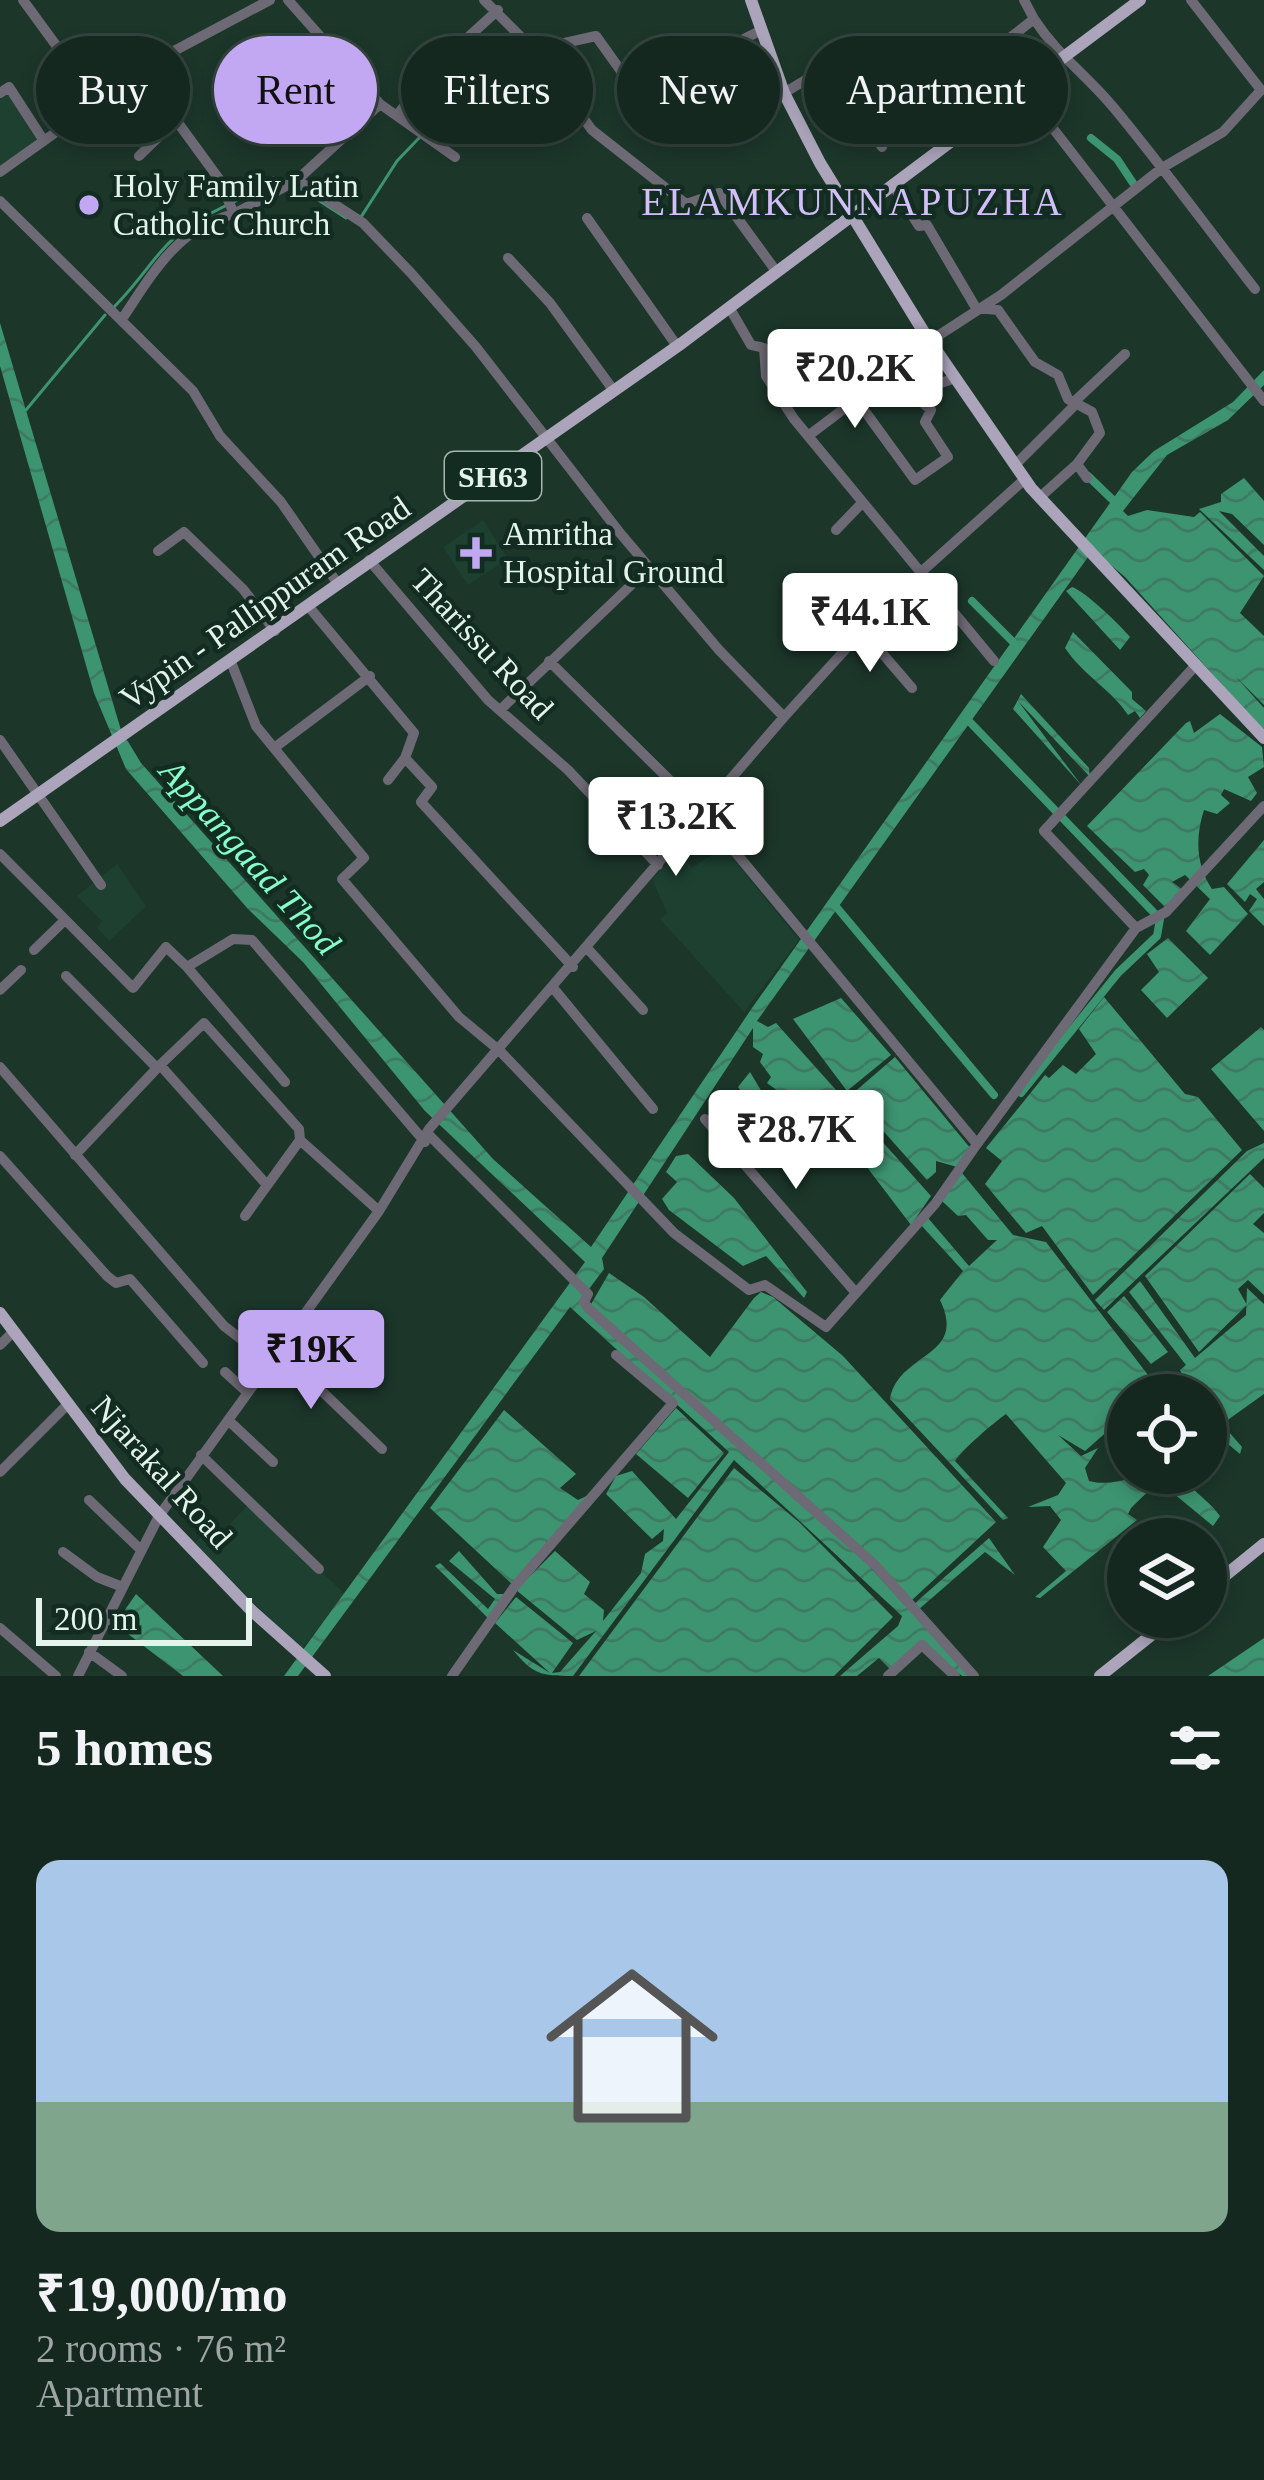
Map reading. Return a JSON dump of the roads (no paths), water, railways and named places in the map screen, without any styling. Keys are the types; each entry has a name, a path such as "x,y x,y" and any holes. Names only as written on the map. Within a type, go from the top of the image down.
{"main road":[{"path":"751,0 784,93 854,217 930,341 1024,479 1264,738"},
{"name":"Vypin - Pallippuram Road","path":"1068,55 1140,0"},
{"name":"Vypin - Pallippuram Road","path":"0,821 614,392 949,144"},
{"name":"Njarakal Road","path":"0,1313 67,1405 159,1516 298,1655 325,1676"},
{"path":"1227,1574 1264,1544"},
{"path":"1100,1676 1148,1638"}],"street":[{"path":"23,0 49,36"},
{"path":"190,43 270,0"},
{"path":"288,0 380,104 455,158"},
{"path":"484,0 521,36"},
{"path":"1024,0 1045,36"},
{"path":"930,341 1162,168 1223,132 1263,90 1191,0"},
{"path":"397,115 441,62 483,31 498,10"},
{"path":"1012,36 1034,19"},
{"path":"592,36 596,35 636,92 762,30"},
{"path":"1068,66 1099,90 1256,289"},
{"path":"784,93 826,68 881,146"},
{"path":"3,86 36,129"},
{"path":"122,319 184,236 231,207 297,180 380,104"},
{"path":"593,131 686,204 719,193 776,272"},
{"path":"190,134 231,207"},
{"path":"0,172 38,144"},
{"path":"139,156 151,144"},
{"path":"1063,144 1261,398"},
{"path":"297,180 359,222 476,347 545,441 650,568 784,717"},
{"path":"894,187 920,226 927,226 976,308 1004,316 1026,352 1058,375 1075,403 1092,412 1100,433 1040,498"},
{"path":"0,201 193,391 220,436 280,502 338,584"},
{"path":"586,218 677,346"},
{"path":"508,258 550,303 614,392"},
{"path":"729,307 751,345 764,348 766,376 808,436 994,661"},
{"path":"1015,465 1060,425 1075,403 1125,354"},
{"path":"768,358 797,359"},
{"path":"843,365 857,398 915,480 948,457 925,422 931,410 918,399 927,388 956,378"},
{"path":"808,436 874,386"},
{"path":"1078,462 1087,478"},
{"path":"78,1676 159,1516 379,1211 427,1135 784,717 869,624 1024,479"},
{"path":"836,530 862,503"},
{"path":"158,551 184,532 234,579 275,631"},
{"name":"Tharissu Road","path":"369,560 500,710 568,770 658,865"},
{"path":"500,710 650,568"},
{"path":"309,607 414,733 405,758 388,780"},
{"path":"869,624 912,688"},
{"path":"231,662 256,726 364,858 342,879 459,1017 500,1052 674,1233 749,1290 765,1285 826,1327 935,1204 1136,928 1166,912 1264,806"},
{"path":"549,662 703,812 977,1144"},
{"path":"1136,928 1044,831 1196,665"},
{"path":"274,748 370,676"},
{"path":"0,740 101,885"},
{"path":"405,758 432,787 421,802 573,967"},
{"path":"0,854 133,988 166,946 285,1082"},
{"path":"34,950 64,920"},
{"path":"187,968 233,939 252,940 427,1135 588,1294 584,1302 589,1310 875,1565 974,1676"},
{"path":"589,949 643,1010"},
{"path":"0,990 21,970"},
{"path":"66,976 158,1066 267,1185"},
{"path":"554,989 653,1109"},
{"path":"75,1155 204,1023 299,1129 300,1140 245,1216"},
{"path":"0,1067 224,1327 271,1362"},
{"path":"706,1119 856,1293"},
{"path":"300,1140 379,1211"},
{"path":"0,1156 107,1276 116,1283 130,1279 202,1363"},
{"path":"0,1345 13,1332"},
{"path":"279,1349 382,1449"},
{"path":"452,1676 515,1586 673,1403 616,1355"},
{"path":"225,1372 247,1391"},
{"path":"0,1472 67,1405"},
{"path":"228,1420 273,1462"},
{"path":"200,1455 319,1569"},
{"path":"89,1500 141,1550"},
{"path":"63,1552 120,1586"},
{"path":"0,1628 56,1676"},
{"path":"888,1676 924,1645 955,1676"},
{"path":"89,1652 122,1676"}],"water":[{"path":"0,323 121,730 141,763 493,1159 591,1247 752,1008 1132,472 1154,451 1233,402 1264,370 1264,385 1228,420 1167,455 1123,511 1128,516 1147,510 1194,517 1200,512 1264,576 1240,613 1264,636 1264,705 1235,676 1264,708 1264,731 1125,577 1093,550 757,1021 768,1027 776,1023 931,1196 911,1225 863,1162 798,1093 789,1099 767,1083 771,1077 760,1062 763,1054 753,1047 753,1028 602,1258 604,1269 580,1301 842,1536 969,1676 962,1676 922,1641 891,1670 879,1658 857,1676 840,1676 898,1626 902,1616 734,1460 573,1676 545,1674 526,1664 513,1650 550,1673 495,1623 516,1597 573,1643 552,1673 560,1672 596,1631 577,1640 516,1590 555,1551 590,1582 584,1594 604,1610 603,1621 641,1573 645,1554 663,1541 664,1529 652,1539 606,1494 616,1476 632,1471 676,1519 729,1452 570,1307 298,1676 284,1676 585,1262 425,1111 303,962 248,909 126,769 94,693 0,366"},
{"path":"1244,478 1264,501 1264,545 1232,514 1219,511 1264,556 1264,570 1199,509 1221,502 1221,494"},
{"path":"1072,587 1130,637 1120,650 1066,591"},
{"path":"1073,632 1132,692 1132,699 1146,711 1140,718 1135,711 1128,715 1065,648"},
{"path":"1021,694 1089,768 1090,777 1018,701 1082,786 1013,709"},
{"path":"1220,714 1262,747 1264,767 1248,777 1257,793 1251,801 1224,789 1221,795 1230,803 1217,814 1204,810 1199,851 1207,880 1212,889 1224,887 1248,914 1210,955 1186,931 1210,899 1185,875 1172,882 1186,892 1164,906 1143,885 1149,875 1144,869 1135,872 1087,826 1186,723 1190,721 1194,733"},
{"path":"1264,840 1264,882 1256,889 1264,899 1264,926 1249,911 1257,899 1250,894 1245,902 1227,884"},
{"path":"1168,938 1208,978 1167,1018 1141,990 1159,972 1147,954"},
{"path":"1104,997 1185,1094 1198,1097 1242,1150 1093,1295 1042,1226 1026,1233 985,1184 1002,1161 986,1148 1045,1075 1049,1078 1063,1065 1076,1074 1096,1054 1079,1029"},
{"path":"841,998 891,1055 847,1091 793,1019"},
{"path":"1261,1027 1264,1030 1264,1131 1211,1069"},
{"path":"895,1057 971,1149 957,1167 936,1161 936,1172 927,1180 851,1095"},
{"path":"750,1072 785,1131 776,1139 738,1087"},
{"path":"1264,1143 1264,1158 1104,1310 1095,1300 1247,1151"},
{"path":"688,1154 734,1198 807,1292 804,1298 766,1256 743,1266 669,1210 662,1199 677,1182 666,1172 676,1156"},
{"path":"962,1173 1013,1235 1046,1242 1147,1374 1107,1374 1107,1432 1085,1451 1058,1435 1081,1456 1098,1448 1085,1468 1089,1481 1107,1483 1107,1494 1145,1494 1128,1514 1134,1518 1107,1518 1107,1544 1040,1598 1035,1597 1066,1571 1043,1547 1061,1520 1050,1506 1028,1507 1058,1495 1066,1483 1006,1414 955,1461 1008,1518 1003,1520 890,1399 906,1371 939,1344 946,1319 940,1300 963,1271 921,1225 928,1218 969,1266 997,1240 988,1240 966,1215 958,1216 942,1201"},
{"path":"1250,1174 1264,1188 1264,1213 1253,1224 1264,1233 1264,1295 1248,1280 1238,1289 1247,1305 1199,1352 1145,1276"},
{"path":"609,1273 644,1297 710,1357 754,1298 761,1292 773,1297 843,1356 996,1522 911,1601 590,1306"},
{"path":"1140,1281 1195,1358 1246,1315 1247,1288 1264,1304 1264,1394 1227,1420 1227,1374 1182,1374 1186,1365 1129,1292"},
{"path":"1124,1296 1168,1352 1151,1364 1107,1312"},
{"path":"676,1408 724,1453 688,1498 636,1454"},
{"path":"504,1410 576,1474 560,1488 578,1500 593,1493 512,1584 430,1508"},
{"path":"1227,1430 1242,1447 1240,1454 1227,1443"},
{"path":"734,1468 799,1522 893,1617 834,1676 579,1676"},
{"path":"1174,1494 1199,1494 1220,1516 1203,1518"},
{"path":"989,1538 1015,1575 985,1552 918,1610 914,1604"},
{"path":"459,1551 497,1594 509,1594 490,1620 435,1566 440,1563 488,1609 495,1599 449,1561"},
{"path":"136,1594 223,1676 183,1676 115,1624"},
{"path":"1264,1638 1264,1676 1208,1676"}],"waterway":[{"path":"1091,138 1117,159 1133,183"},
{"path":"361,217 413,144"},
{"path":"234,202 273,178 283,180"},
{"path":"295,185 346,218"},
{"path":"115,306 173,239 225,206"},
{"path":"26,410 105,315"},
{"path":"1088,476 1117,504"},
{"path":"972,601 1015,644"},
{"path":"874,623 889,638"},
{"path":"965,717 1160,919 1157,936 1118,973 1021,1093"},
{"path":"833,903 994,1095"}],"place":[{"name":"Holy Family Latin Catholic Church","path":"89,205"},
{"name":"Amritha Hospital Ground","path":"476,553"}],"district":[{"name":"ELAMKUNNAPUZHA","path":"853,201"}],"water label":[{"name":"Appangaad Thod","path":"250,857"}]}
